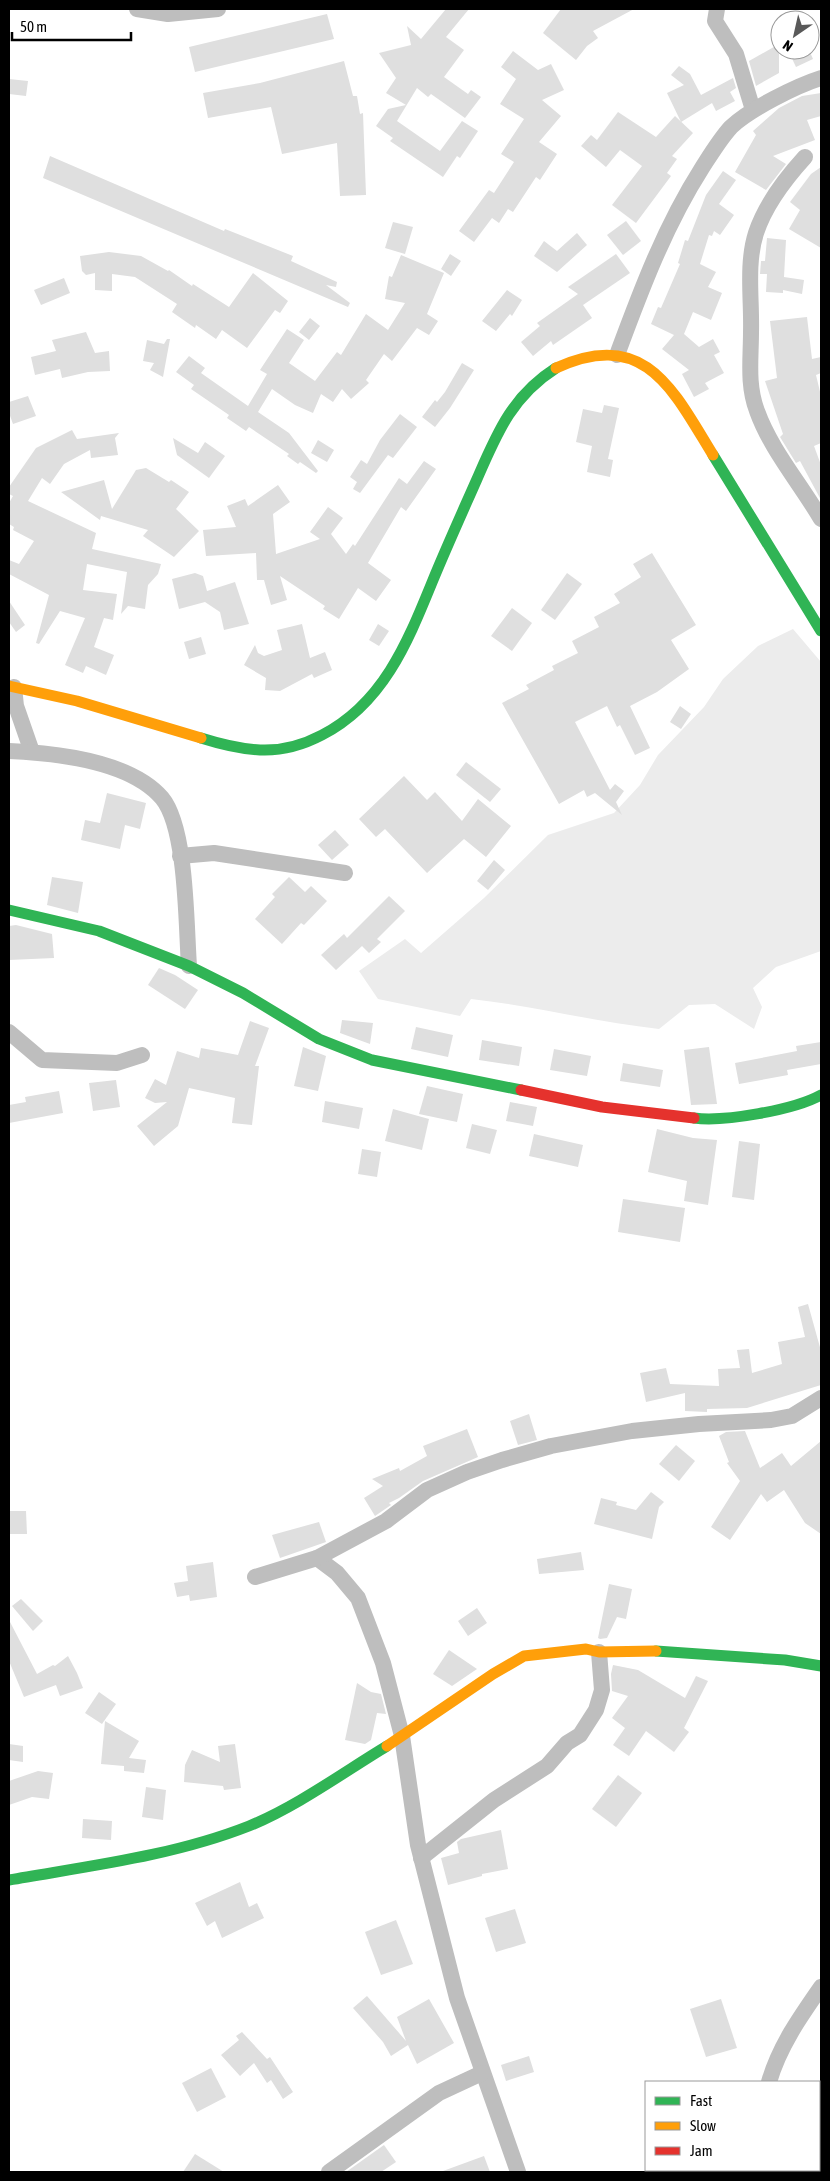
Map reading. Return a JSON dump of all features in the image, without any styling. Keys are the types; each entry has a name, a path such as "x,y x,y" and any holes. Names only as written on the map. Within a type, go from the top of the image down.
{"street":[{"path":"137,9 168,14 218,9"},
{"path":"718,9 715,21 736,54 753,110"},
{"path":"617,355 662,240 686,194 731,127 753,110 821,78"},
{"path":"806,157 778,191 764,214 756,234 751,265 749,368 756,410 767,433 821,519"},
{"path":"32,752 11,687 145,720 242,748 265,749 297,746 328,732 349,719 371,698 396,661 418,616 497,432 517,401 539,377 565,362 586,357 617,355 639,363 673,390 821,631"},
{"path":"9,751 32,752 101,763 141,781 162,798 173,817 180,856 189,966"},
{"path":"180,856 214,853 344,873"},
{"path":"9,910 99,932 189,966 243,993 319,1040 372,1060 602,1107 701,1119 768,1112 808,1102 821,1095"},
{"path":"9,1032 42,1060 117,1063 142,1055"},
{"path":"255,1577 317,1558 386,1520 427,1490 467,1472 502,1460 551,1446 632,1431 699,1424 771,1420 792,1416 821,1398"},
{"path":"317,1558 337,1573 358,1598 385,1670 402,1736 412,1813 421,1858 457,1998 518,2172"},
{"path":"9,1880 134,1858 221,1836 251,1826 312,1792 402,1736 493,1674 524,1656 586,1649 599,1652 645,1650 785,1660 821,1666"},
{"path":"421,1858 494,1800 547,1766 567,1743 580,1735 596,1710 602,1690 599,1652"},
{"path":"769,2081 774,2064 784,2044 821,1987"},
{"path":"329,2172 439,2093 482,2073"}],"shaded area":[{"path":"793,629 821,662 821,951 776,967 753,988 762,1007 754,1029 715,1004 689,1005 659,1029 471,999 460,1016 378,999 359,971 405,939 421,953 484,898 548,835 614,813 640,785 658,755 704,707 723,679 758,646"}],"building":[{"path":"446,9 469,9 446,37 464,50 444,77 468,94 471,90 481,97 465,118 431,94 428,97 417,88 397,121 440,151 462,121 478,131 460,158 457,156 443,177 390,141 393,138 376,126 388,109 406,105 386,93 396,78 379,53 411,45 407,26 421,39"},
{"path":"561,9 634,9 593,31 598,38 587,46 576,60 543,33"},
{"path":"327,14 334,39 195,72 189,47"},
{"path":"770,49 770,60 779,60 779,73 756,86 749,61"},
{"path":"513,51 538,70 551,64 564,90 542,100 561,116 539,142 557,154 540,180 536,177 513,212 508,209 499,223 492,218 474,242 459,231 489,190 494,193 514,162 501,154 524,119 500,104 516,79 501,67"},
{"path":"793,60 811,60 796,67"},
{"path":"344,61 353,96 357,96 360,114 363,113 366,195 340,196 337,143 282,154 271,107 208,118 203,93 260,83"},
{"path":"679,66 690,74 701,95 733,78 736,88 730,92 735,101 716,111 712,103 681,122 667,93 684,85 671,75"},
{"path":"9,79 28,81 26,96 9,94"},
{"path":"821,93 821,116 807,120 815,140 773,156 786,164 766,190 735,172 756,135 753,131 779,108 802,96"},
{"path":"618,112 656,137 675,116 693,133 672,156 677,159 667,173 671,176 636,223 612,205 642,166 620,150 606,167 581,146 591,135 597,140"},
{"path":"50,156 224,231 225,229 293,256 291,261 337,282 336,287 326,285 350,303 348,307 43,178"},
{"path":"821,167 821,248 789,229 800,210 790,202 811,174"},
{"path":"723,171 736,180 719,204 734,215 720,235 714,231 712,236 709,235 700,264 716,272 708,287 722,293 711,320 693,312 684,334 699,347 713,339 720,352 714,355 724,373 705,383 709,389 694,397 682,374 689,370 662,349 674,335 651,324 658,307 661,308 680,264 678,263 685,240 688,241 706,195"},
{"path":"626,221 641,241 623,255 607,235"},
{"path":"393,222 413,227 405,254 385,248"},
{"path":"577,233 587,245 557,272 534,256 544,241 557,251"},
{"path":"767,238 786,240 784,277 804,280 802,294 783,290 783,293 766,292 767,274 760,274 761,261 765,261"},
{"path":"109,252 141,256 169,270 192,286 193,284 229,307 253,273 288,301 280,313 275,310 247,348 222,330 216,339 196,325 195,328 172,312 177,304 135,277 112,274 112,291 95,290 95,273 86,275 82,271 80,256"},
{"path":"450,254 461,261 451,276 441,269"},
{"path":"616,254 630,273 583,305 592,318 553,345 551,341 533,356 521,342 540,326 537,323 578,294 568,287"},
{"path":"401,255 444,273 427,314 438,321 429,335 417,328 392,361 384,354 366,380 369,383 351,399 342,389 333,402 321,394 313,413 295,405 272,389 258,412 289,433 318,471 316,473 300,462 298,464 287,456 289,454 249,427 246,431 227,418 229,415 191,389 194,385 176,372 189,356 205,368 201,373 248,406 267,374 260,370 287,329 304,340 289,363 315,381 337,352 341,355 366,314 388,330 405,303 385,299 389,276 392,277"},
{"path":"64,278 70,293 41,305 34,290"},
{"path":"507,290 522,300 512,316 510,314 496,331 482,321"},
{"path":"807,317 812,359 821,357 821,373 816,375 821,396 821,443 814,446 821,465 821,500 800,461 796,463 780,437 783,434 765,381 777,378 770,321"},
{"path":"310,318 320,326 309,340 299,332"},
{"path":"86,332 95,353 109,351 110,371 88,372 62,378 60,369 35,375 31,357 56,351 52,340"},
{"path":"167,339 170,339 163,377 150,370 154,363 143,361 147,340 164,344"},
{"path":"462,363 474,370 450,408 435,427 422,417 435,400 437,402 445,392"},
{"path":"28,396 36,416 13,424 9,413 9,402"},
{"path":"604,405 619,408 608,459 613,460 610,477 587,472 592,446 576,442 583,409 602,413"},
{"path":"400,414 417,427 393,458 388,455 360,493 353,489 357,482 350,477 361,460 367,464 380,440"},
{"path":"72,430 77,439 119,433 115,438 118,455 91,458 90,450 64,464 50,484 42,478 28,501 96,533 92,549 161,564 158,574 148,585 145,609 128,606 121,614 127,572 87,564 83,590 117,594 113,620 104,618 94,647 114,655 106,675 86,666 83,673 65,665 85,618 60,611 39,644 36,643 49,595 9,574 9,560 19,564 34,541 13,530 14,527 9,524 9,503 13,496 9,494 9,487 36,448"},
{"path":"173,438 198,453 205,442 225,456 209,478 177,455"},
{"path":"318,440 334,450 327,462 311,453"},
{"path":"424,461 436,469 406,511 401,507 368,563 391,580 376,601 358,588 339,619 323,609 325,606 280,576 287,600 271,605 264,580 257,580 256,553 206,556 203,530 236,527 227,506 245,499 248,506 278,485 290,502 273,514 276,554 320,539 310,532 328,507 343,518 331,534 346,554 353,544 355,546 399,478 407,484"},
{"path":"146,468 169,482 171,480 189,492 176,509 199,531 174,557 143,536 148,530 101,516 100,520 61,492 104,480 112,509 136,470"},
{"path":"652,553 696,625 671,640 689,669 657,692 630,706 650,748 635,755 620,725 617,727 607,706 575,722 610,790 615,784 624,791 616,802 622,815 595,793 587,797 584,790 559,804 502,703 529,689 526,685 554,670 552,666 578,653 572,641 599,627 594,617 620,603 614,594 641,577 633,564"},
{"path":"195,573 203,576 207,591 235,582 249,624 224,630 220,612 205,602 179,609 172,579"},
{"path":"567,573 582,584 555,620 541,610"},
{"path":"9,601 25,625 16,632 9,622"},
{"path":"512,608 532,623 512,651 491,636"},
{"path":"302,624 310,658 325,652 332,670 314,678 312,674 280,691 265,690 266,678 244,665 255,645 258,653 264,656 282,650 277,630"},
{"path":"378,624 389,631 379,646 369,640"},
{"path":"201,637 206,654 189,659 184,642"},
{"path":"680,706 691,714 681,729 670,722"},
{"path":"466,762 501,789 490,802 456,775"},
{"path":"404,776 427,800 435,792 462,821 478,799 511,826 486,857 464,839 427,873 385,829 376,837 359,819"},
{"path":"107,793 146,803 140,829 125,825 120,849 81,840 85,820 100,823"},
{"path":"335,830 349,845 332,860 318,845"},
{"path":"494,860 505,870 488,890 477,881"},
{"path":"52,877 83,882 78,913 47,905"},
{"path":"289,877 305,892 311,886 327,901 304,925 301,923 282,944 255,919 275,897 272,894"},
{"path":"389,896 405,911 377,939 381,942 369,953 362,946 336,970 321,955 344,934 347,938"},
{"path":"16,925 52,934 54,958 9,960 9,926"},
{"path":"159,968 175,975 198,990 185,1009 148,985"},
{"path":"342,1020 373,1023 370,1044 340,1033"},
{"path":"250,1021 269,1028 255,1066 259,1066 252,1125 232,1123 235,1098 189,1088 178,1126 154,1146 137,1126 167,1102 155,1103 145,1098 155,1079 166,1085 177,1051 199,1058 201,1048 238,1055"},
{"path":"416,1027 453,1035 448,1057 411,1049"},
{"path":"482,1040 522,1047 519,1066 479,1060"},
{"path":"821,1042 821,1064 787,1070 788,1075 739,1084 735,1063 797,1051 796,1046"},
{"path":"303,1047 326,1056 318,1091 294,1086"},
{"path":"709,1047 717,1104 691,1105 684,1050"},
{"path":"554,1049 591,1056 587,1076 550,1070"},
{"path":"623,1063 663,1070 660,1087 620,1081"},
{"path":"116,1080 120,1107 93,1111 89,1083"},
{"path":"427,1086 463,1094 457,1122 419,1114"},
{"path":"59,1091 63,1113 9,1123 9,1105 26,1102 25,1097"},
{"path":"325,1101 363,1108 359,1129 322,1122"},
{"path":"510,1102 537,1107 533,1126 506,1121"},
{"path":"393,1109 429,1119 422,1150 385,1141"},
{"path":"472,1124 497,1130 490,1154 466,1148"},
{"path":"657,1129 693,1138 717,1140 708,1205 684,1201 687,1181 648,1172"},
{"path":"534,1134 583,1145 578,1167 529,1156"},
{"path":"739,1141 760,1144 754,1200 732,1197"},
{"path":"362,1149 381,1152 377,1177 358,1174"},
{"path":"623,1199 685,1208 680,1242 618,1232"},
{"path":"808,1304 821,1351 821,1385 747,1408 707,1409 707,1412 685,1411 685,1393 646,1402 640,1373 666,1368 670,1384 719,1386 718,1369 740,1368 737,1350 749,1349 752,1373 782,1364 778,1342 805,1337 798,1307"},
{"path":"529,1414 537,1440 518,1445 510,1421"},
{"path":"467,1429 478,1457 423,1481 389,1503 391,1505 375,1516 364,1498 383,1486 372,1479 399,1468 400,1471 427,1456 423,1446"},
{"path":"745,1431 760,1468 782,1453 791,1466 821,1441 821,1534 805,1523 784,1490 767,1502 761,1494 730,1540 711,1527 740,1481 727,1463 729,1462 719,1436 726,1432"},
{"path":"676,1445 695,1461 679,1481 659,1464"},
{"path":"651,1492 664,1502 659,1507 652,1539 594,1524 601,1498 617,1502 616,1505 636,1510"},
{"path":"9,1511 26,1511 27,1534 9,1534"},
{"path":"319,1522 326,1542 280,1558 272,1535"},
{"path":"581,1552 584,1570 539,1574 537,1559"},
{"path":"213,1562 217,1597 190,1601 189,1595 177,1597 174,1583 188,1581 186,1566"},
{"path":"609,1584 632,1589 626,1619 617,1617 607,1638 600,1639 598,1638"},
{"path":"21,1599 43,1621 33,1631 12,1606"},
{"path":"477,1608 487,1623 468,1636 458,1621"},
{"path":"9,1620 37,1674 53,1665 55,1666 68,1656 83,1688 60,1696 56,1685 24,1697 9,1661"},
{"path":"449,1650 477,1669 452,1686 433,1674"},
{"path":"613,1665 638,1670 685,1698 696,1676 708,1681 684,1728 689,1732 674,1752 646,1731 629,1756 613,1745 625,1728 612,1718 628,1696 612,1691 611,1674"},
{"path":"357,1683 371,1692 381,1694 386,1714 377,1713 371,1740 365,1744 345,1740"},
{"path":"99,1692 116,1704 102,1724 85,1713"},
{"path":"105,1721 139,1741 129,1758 146,1760 144,1773 124,1771 124,1766 101,1764"},
{"path":"9,1744 23,1746 23,1762 9,1760"},
{"path":"235,1744 241,1788 224,1790 223,1786 184,1782 185,1765 192,1750 220,1762 218,1746"},
{"path":"38,1771 53,1773 49,1799 32,1797 9,1805 9,1781"},
{"path":"618,1775 642,1793 616,1827 592,1809"},
{"path":"146,1787 166,1790 163,1820 142,1817"},
{"path":"83,1819 112,1821 111,1840 82,1838"},
{"path":"501,1830 508,1869 482,1874 482,1876 448,1885 441,1858 459,1853 457,1842 461,1839"},
{"path":"240,1882 249,1907 257,1903 264,1918 222,1938 215,1921 207,1926 195,1903"},
{"path":"515,1909 526,1943 496,1952 485,1918"},
{"path":"396,1920 413,1964 381,1975 365,1932"},
{"path":"367,1996 406,2041 397,2017 429,1999 454,2043 417,2064 408,2045 391,2056 383,2042 353,2008"},
{"path":"721,1999 737,2048 706,2057 690,2009"},
{"path":"242,2032 267,2059 270,2057 293,2092 283,2099 271,2080 267,2083 254,2063 240,2076 221,2055 239,2040 236,2036"},
{"path":"529,2056 534,2072 506,2081 501,2065"},
{"path":"211,2068 226,2097 197,2112 182,2083"},
{"path":"384,2145 396,2162 381,2172 346,2172"},
{"path":"195,2154 224,2172 183,2172"},
{"path":"484,2156 490,2172 443,2171"}],"traffic: fast":[{"path":"201,738 245,749 268,750 284,748 307,742 322,735 344,722 362,706 378,688 391,668 414,625 499,431 517,403 541,379 556,368"},
{"path":"713,455 821,631"},
{"path":"9,910 99,931 189,966 243,993 319,1039 372,1060 521,1090"},
{"path":"694,1118 707,1119 759,1114 794,1105 821,1095"},
{"path":"656,1651 785,1660 821,1666"},
{"path":"9,1880 161,1853 249,1826 320,1789 387,1746"}],"traffic: slow":[{"path":"556,368 587,357 612,355 634,360 653,372 669,388 684,408 713,455"},
{"path":"9,686 77,701 201,738"},
{"path":"387,1746 493,1674 524,1656 586,1649 599,1652 656,1651"}],"traffic: jam":[{"path":"521,1090 602,1107 694,1118"}]}
